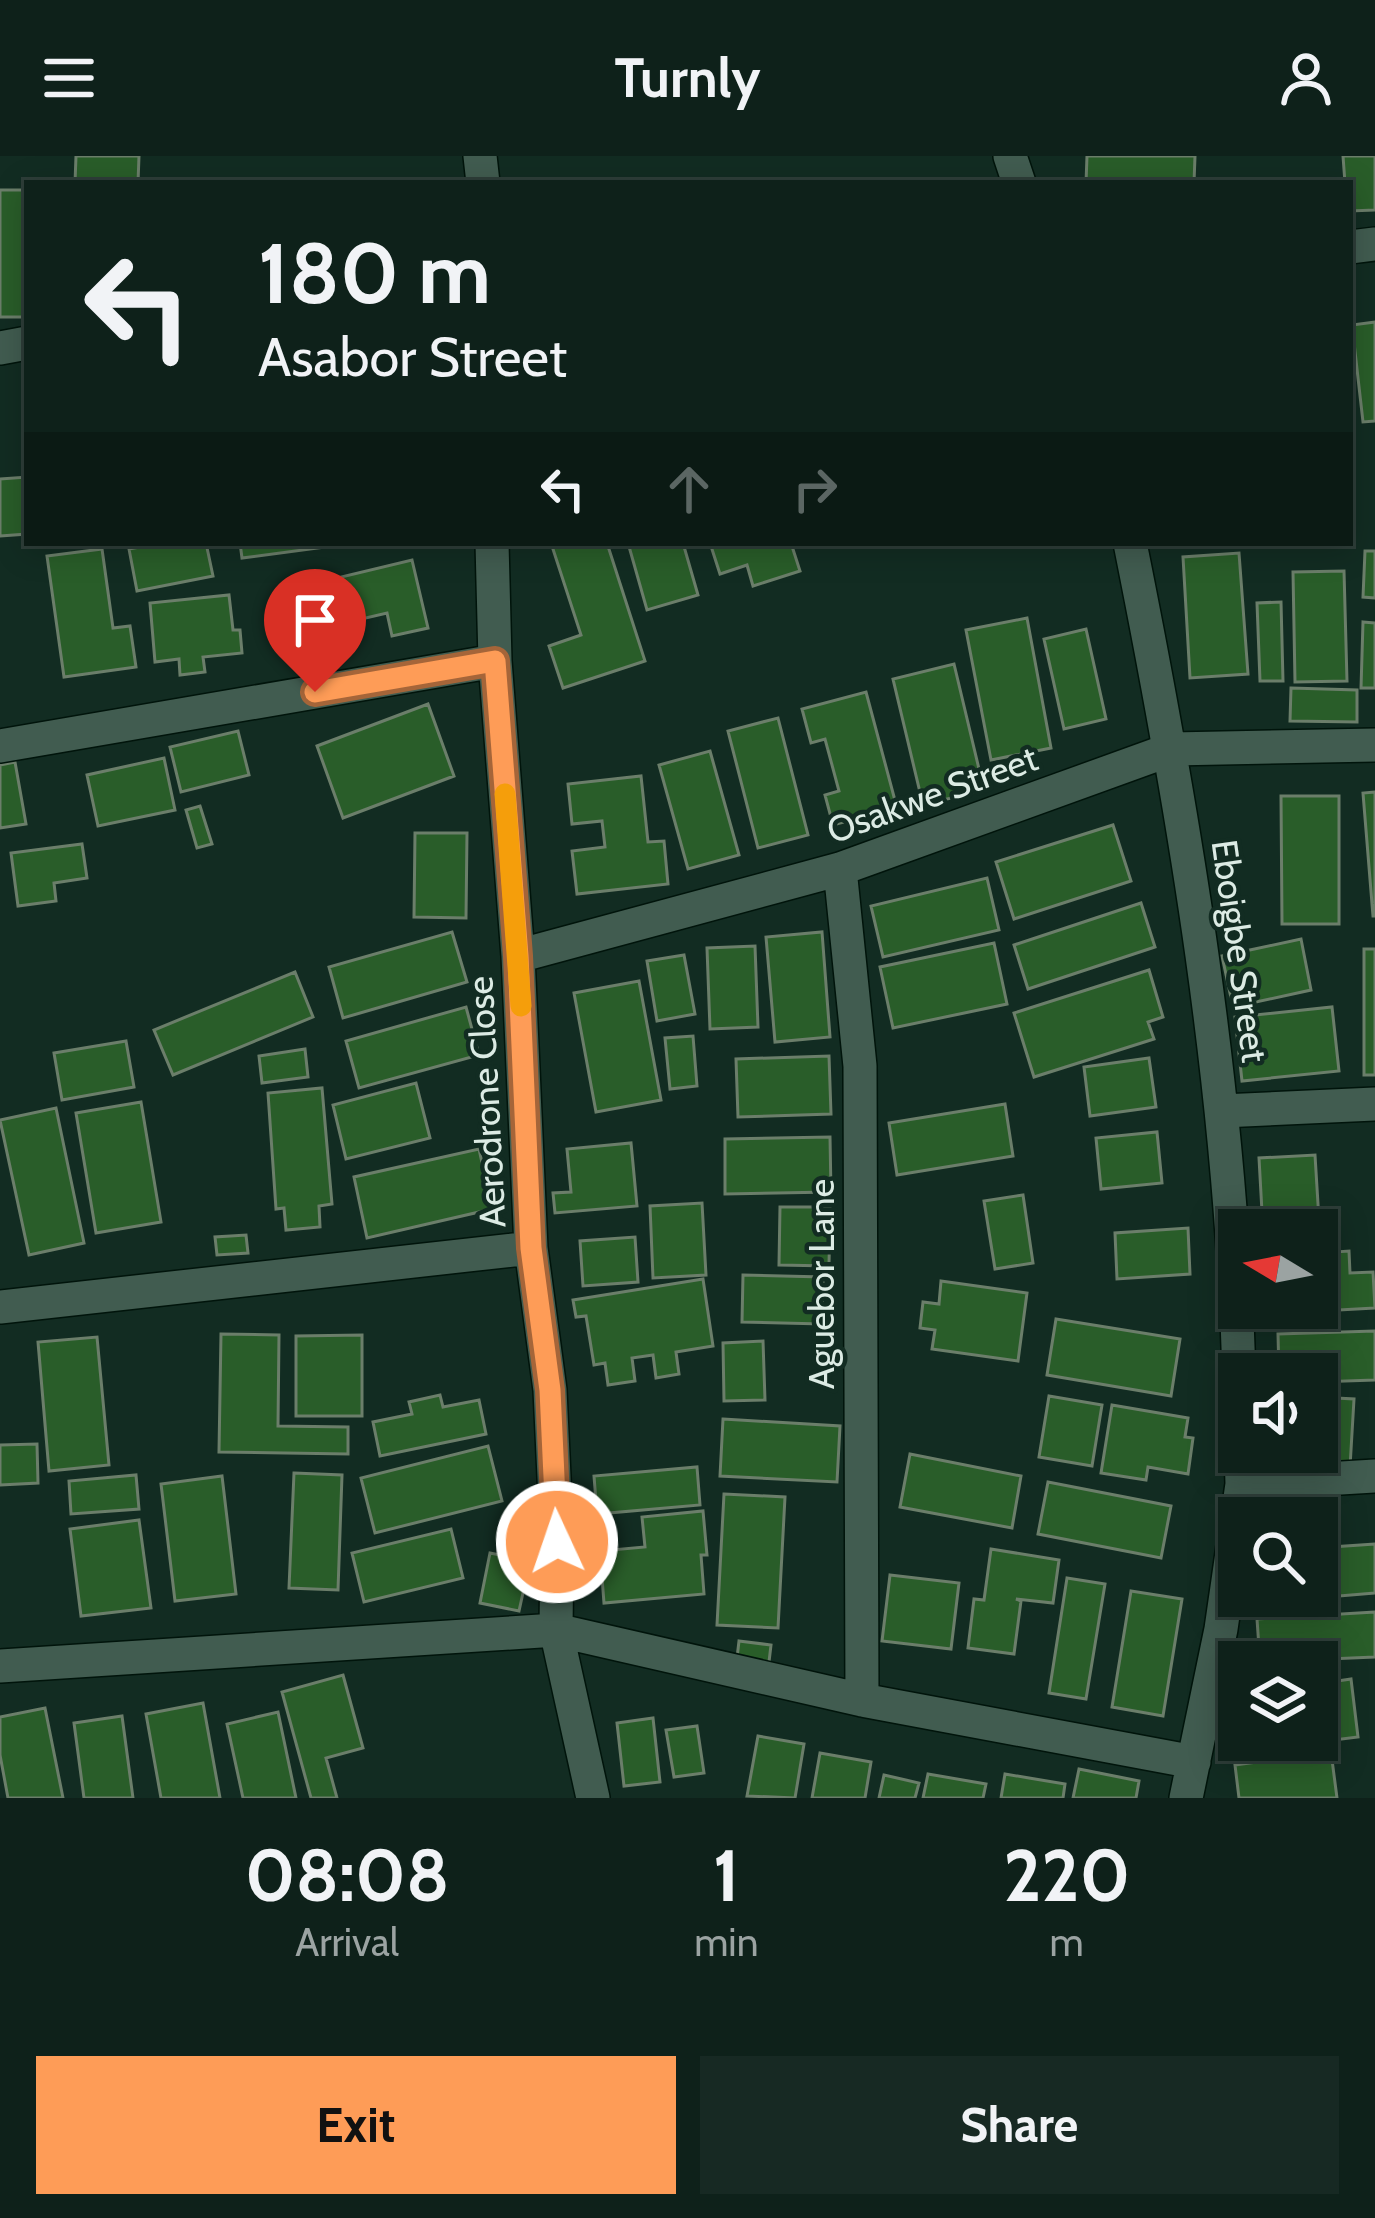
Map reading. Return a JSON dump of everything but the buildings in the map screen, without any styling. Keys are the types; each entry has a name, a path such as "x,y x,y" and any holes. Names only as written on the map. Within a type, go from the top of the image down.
{"street":[{"name":"Aerodrone Close","path":"492,546 531,1248 550,1390 556,1630 593,1798"},
{"name":"Eboigbe Street","path":"1131,546 1172,749 1222,1111 1235,1249 1238,1353"},
{"path":"0,746 495,661"},
{"name":"Osakwe Street","path":"518,956 840,869 1172,749 1375,745"},
{"name":"Aguebor Lane","path":"840,869 860,1066 862,1700"},
{"path":"1222,1111 1375,1104"},
{"path":"0,1307 531,1248"},
{"path":"1186,1798 1220,1629 1241,1473"},
{"path":"1325,1473 1375,1476"},
{"path":"0,1666 556,1630 862,1700 1194,1762"}],"slow traffic":[{"path":"505,794 521,1006"}],"route":[{"path":"315,692 495,661 518,956 531,1248 550,1390 557,1542"}]}
